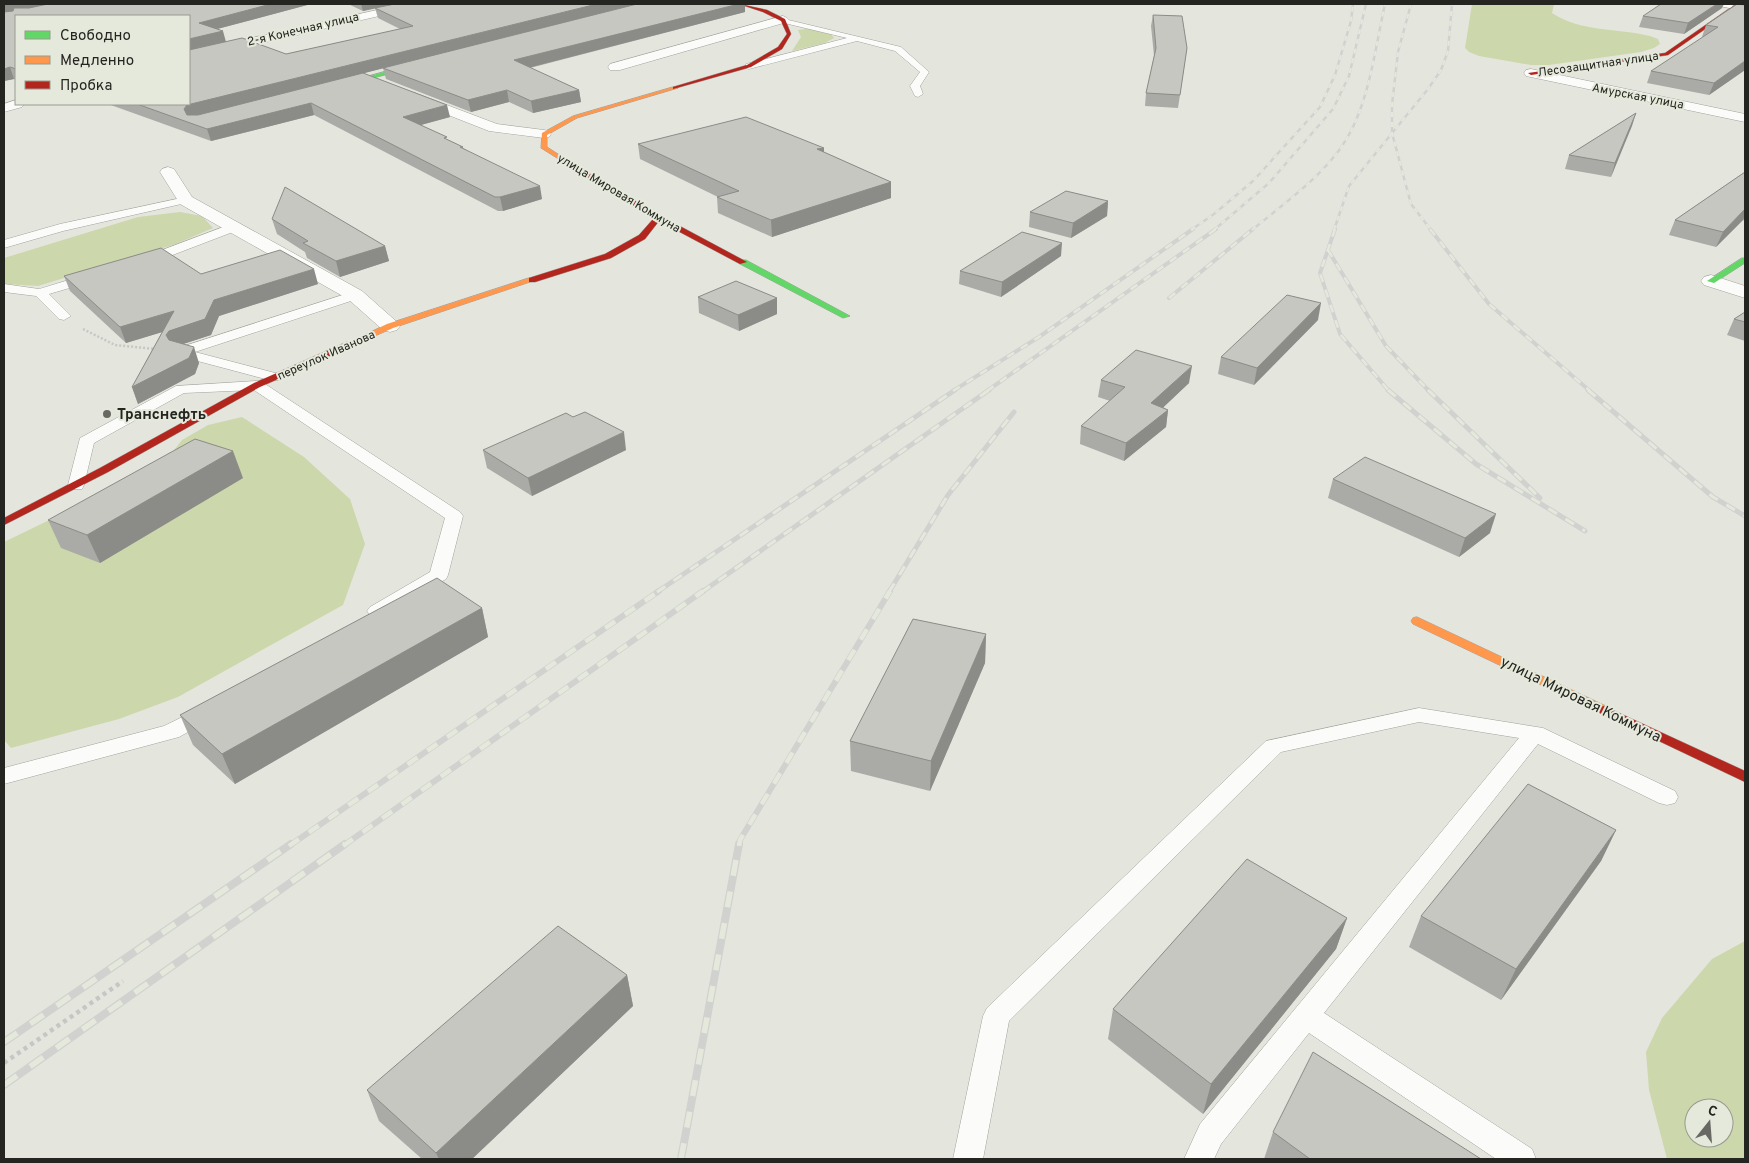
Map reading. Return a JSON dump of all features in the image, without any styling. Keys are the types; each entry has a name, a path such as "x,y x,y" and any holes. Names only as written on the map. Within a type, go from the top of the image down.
{"main road":[{"path":"544,134 575,117 749,66 780,48 789,34 783,20 765,11 741,4"},
{"name":"Лесозащитная улица","path":"1531,73 1666,54 1738,8"},
{"path":"329,88 434,60"},
{"name":"улица Мировая Коммуна","path":"544,134 544,148 658,218 846,316"},
{"name":"переулок Иванова","path":"4,522 76,485 266,381 390,326 608,256 642,237 658,218"},
{"path":"1711,281 1745,260"},
{"name":"улица Мировая Коммуна","path":"1417,621 1745,777"}],"street":[{"name":"2-я Конечная улица","path":"190,56 418,4"},
{"path":"251,29 347,19"},
{"path":"615,67 783,20"},
{"name":"Амурская улица","path":"1531,73 1745,118"},
{"path":"366,78 494,128 544,134"},
{"path":"168,172 186,200 355,295 390,326"},
{"path":"1711,281 1745,292"}],"lane":[{"path":"1713,4 1738,8"},
{"path":"783,20 898,49 925,72 915,86 918,94"},
{"path":"749,66 857,38"},
{"path":"4,244 60,228 186,200"},
{"path":"134,265 234,226"},
{"path":"4,288 40,293 106,273"},
{"path":"40,293 64,316"},
{"path":"180,352 355,295"},
{"path":"180,352 266,381 454,516 439,575 364,619"},
{"path":"76,485 86,442 181,389 266,381"},
{"path":"4,776 171,732 222,703"},
{"path":"968,1159 996,1016 1274,746 1419,715 1535,733 1666,797"},
{"path":"1198,1159 1210,1134 1535,733"},
{"path":"1306,1016 1521,1159"}],"path":[{"path":"64,316 93,336 115,346 180,352"},
{"path":"4,1063 123,981"}],"green space":[{"path":"1472,4 1554,4 1552,13 1563,19 1587,27 1650,36 1658,39 1660,44 1641,52 1549,65 1531,65 1479,56 1465,48"},
{"path":"812,28 831,34 834,38 825,43 792,51 801,37 798,30"},
{"path":"180,212 202,216 213,228 176,244 38,286 4,284 4,258 138,217"},
{"path":"242,417 304,457 350,499 365,544 343,605 178,697 119,719 11,748 4,740 4,542 103,494 171,454 182,440 208,425"},
{"path":"1745,941 1745,1159 1667,1159 1649,1090 1646,1052 1662,1018 1712,959"}],"building":[{"path":"48,4 271,4 199,23 223,31 190,39 190,15 15,15 15,69 10,67 4,69 4,12 13,11 14,8 29,8"},
{"path":"395,4 597,4 190,104 190,50 242,38 286,54 413,26 375,8"},
{"path":"637,4 739,4 514,60 579,90 531,101 507,90 468,100 383,68"},
{"path":"1661,4 1717,4 1688,23 1643,16"},
{"path":"1737,4 1745,5 1745,61 1714,83 1651,71 1718,27 1706,25"},
{"path":"1153,15 1182,16 1187,48 1180,95 1146,93 1156,48"},
{"path":"363,73 447,105 403,117 447,137 444,138 540,186 495,197 311,103 207,129 140,105 187,105 184,109 187,115 198,115"},
{"path":"1636,113 1615,163 1569,155"},
{"path":"746,117 824,148 817,149 891,182 771,220 717,197 739,191 638,144"},
{"path":"1745,172 1745,209 1723,232 1675,220"},
{"path":"285,187 385,246 336,261 303,243 308,241 272,219"},
{"path":"1066,191 1108,201 1073,223 1030,212"},
{"path":"1022,232 1062,243 1002,282 960,271"},
{"path":"161,248 201,274 280,250 314,269 214,300 205,319 169,331 166,335 169,340 194,347 189,358 132,387 174,311 120,327 64,276"},
{"path":"736,281 777,298 738,315 698,297"},
{"path":"1287,295 1321,303 1257,368 1221,357"},
{"path":"1745,312 1745,322 1734,319"},
{"path":"1136,350 1192,366 1151,403 1168,410 1126,443 1081,426 1125,387 1101,380"},
{"path":"585,412 624,432 528,478 483,450 566,413 573,417"},
{"path":"195,439 233,451 87,535 48,520"},
{"path":"1365,457 1496,514 1465,538 1333,479"},
{"path":"437,578 482,608 222,754 180,715"},
{"path":"913,619 986,634 931,761 850,741"},
{"path":"1528,784 1616,830 1516,969 1421,916"},
{"path":"1247,859 1347,918 1211,1084 1113,1009"},
{"path":"558,926 627,975 436,1153 367,1090"},
{"path":"1313,1052 1481,1159 1310,1159 1273,1132"}],"railway":[{"path":"1191,230 1214,214 1253,181 1320,107 1335,75 1351,21 1353,4"},
{"path":"1214,230 1269,183 1333,109 1349,76 1366,4"},
{"path":"1252,230 1294,196 1322,170 1345,142 1353,127 1364,97 1385,4"},
{"path":"1392,133 1392,105 1398,52 1411,4"},
{"path":"1392,133 1441,70 1448,51 1452,4"},
{"path":"1334,230 1349,186 1392,133"},
{"path":"1392,133 1411,204 1431,230"},
{"path":"953,391 1039,337 1193,229"},
{"path":"987,391 1216,229"},
{"path":"1169,298 1253,229"},
{"path":"1335,229 1320,273 1340,334 1389,390"},
{"path":"1430,229 1489,304 1590,391"},
{"path":"1328,250 1386,346 1429,391"},
{"path":"657,592 955,390"},
{"path":"702,592 989,390"},
{"path":"1389,390 1476,464 1585,531"},
{"path":"1588,390 1713,497 1745,516"},
{"path":"1429,391 1540,498"},
{"path":"889,592 948,495 1014,412"},
{"path":"289,846 659,591"},
{"path":"343,846 703,591"},
{"path":"739,846 740,840 890,591"},
{"path":"4,1042 291,844"},
{"path":"4,1085 345,844"},
{"path":"681,1159 739,844"}],"traffic: fast":[{"path":"336,86 420,64"},
{"path":"1711,281 1745,260"},
{"path":"743,262 846,316"}],"traffic: slow":[{"path":"578,169 544,148 544,134 575,117 675,88"},
{"path":"347,345 390,326 532,280"},
{"path":"1417,621 1604,710"}],"traffic: jam":[{"path":"675,88 749,66 780,48 789,34 783,20 765,11 741,4"},
{"path":"1531,73 1666,54 1739,4"},
{"path":"578,169 658,218 743,262"},
{"path":"532,280 608,256 642,237 658,218"},
{"path":"4,522 104,470 257,385 347,345"},
{"path":"1604,710 1745,777"}],"place":[{"name":"Транснефть","path":"107,414"}]}
